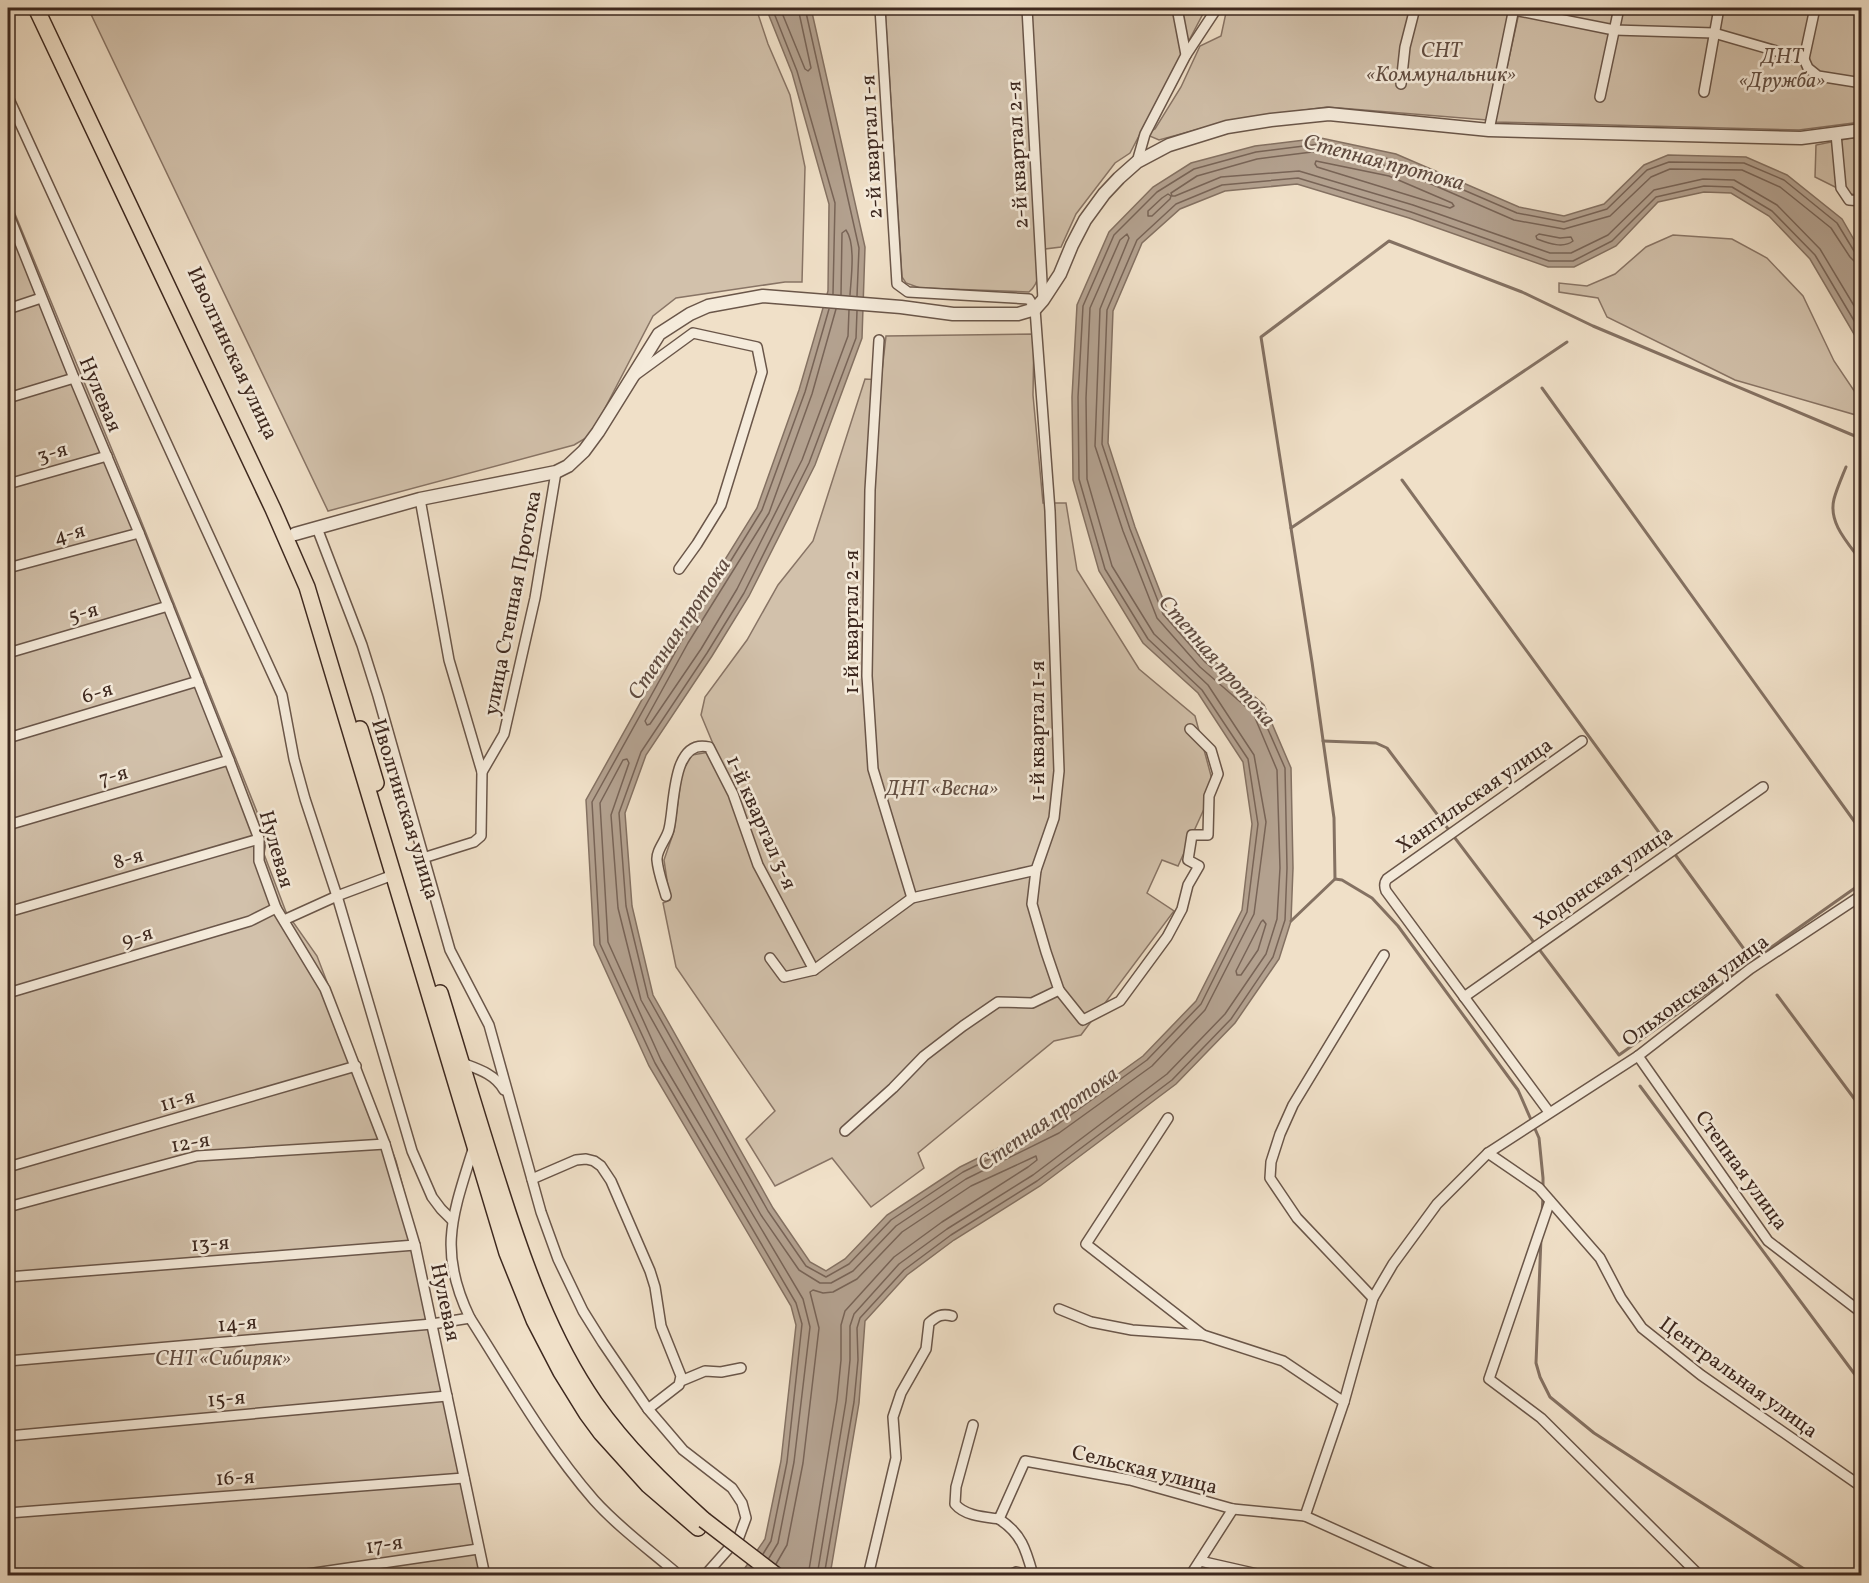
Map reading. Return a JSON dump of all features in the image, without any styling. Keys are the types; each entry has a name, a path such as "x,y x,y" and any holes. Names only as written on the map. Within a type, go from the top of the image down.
{"main road":[{"name":"Иволгинская улица","path":"36,8 273,509 307,587 507,1253 534,1320 565,1379 601,1433 648,1485 700,1524 761,1575"},
{"name":"Иволгинская улица","path":"47,8 295,534 316,585 410,900 492,1163 532,1282 572,1366 596,1404 646,1465 700,1524 777,1575"}],"street":[{"name":"2-й квартал 1-я","path":"880,8 897,284 908,292 1029,299 1039,304"},
{"name":"2-й квартал 2-я","path":"1027,8 1039,304"},
{"path":"1177,8 1186,55"},
{"path":"1137,162 1145,134 1186,55 1217,8"},
{"path":"1401,84 1405,47 1415,8"},
{"path":"1600,97 1618,8"},
{"path":"1704,92 1719,8"},
{"path":"1815,8 1804,58 1808,68 1818,76 1862,82"},
{"path":"1489,130 1514,9 1614,30 1714,33 1804,58"},
{"path":"8,97 282,695 294,759 412,1151 432,1197 452,1220"},
{"path":"295,534 420,499 556,472 568,466 584,451 598,432 658,334 690,314 708,306 763,296 953,314 1018,314 1039,304 1060,274 1085,220 1104,194 1137,162 1169,145 1227,128 1271,120 1329,114 1489,130 1801,138 1862,130"},
{"path":"1836,134 1841,189 1849,200 1862,201"},
{"name":"Нулевая","path":"8,216 139,533 229,760 259,839 259,861 276,908 325,989 385,1144 415,1245 485,1575"},
{"path":"8,309 42,298"},
{"name":"1-й квартал 1-я","path":"1039,304 1050,511 1059,771 1054,818 1036,870 1032,904 1059,990"},
{"path":"630,379 693,333 757,347 762,372 721,505 679,569"},
{"name":"1-й квартал 2-я","path":"879,340 870,490 867,676 873,769 912,898"},
{"path":"8,398 74,378"},
{"name":"3-я","path":"8,484 107,456"},
{"name":"улица Степная Протока","path":"482,772 504,734 535,598 556,472"},
{"name":"улица Степная Протока","path":"420,499 449,660 482,772 482,833 480,839 423,858"},
{"path":"317,528 366,655 450,950 489,1025 541,1212 558,1259 583,1311 648,1409 682,1450 732,1488 742,1503 746,1518 739,1537 707,1573 702,1575"},
{"name":"4-я","path":"8,568 139,533"},
{"name":"5-я","path":"8,653 168,606"},
{"name":"6-я","path":"8,738 198,681"},
{"path":"845,1131 893,1088 924,1056 998,1002 1032,1003 1059,990 1083,1020 1120,1001 1167,937 1182,909 1188,885 1199,866 1188,860 1192,836 1208,835 1209,796 1218,774 1211,750 1190,729"},
{"name":"Хангильская улица","path":"1464,997 1386,891 1384,887 1387,879 1582,741"},
{"name":"1-й квартал 3-я","path":"666,896 656,857 669,831 677,771 689,751 697,746 709,747 733,794 758,865 814,970"},
{"name":"7-я","path":"8,825 229,760"},
{"name":"Ходонская улица","path":"1464,997 1763,787"},
{"name":"8-я","path":"8,912 259,839"},
{"path":"770,958 784,977 814,970 912,898 1036,870"},
{"path":"284,920 337,896 393,875"},
{"name":"Ольхонская улица","path":"1305,1516 1344,1402 1373,1298 1393,1264 1437,1204 1488,1153 1638,1056 1750,969 1862,896"},
{"name":"9-я","path":"8,993 250,921 276,908"},
{"path":"1373,1298 1297,1218 1270,1178 1271,1162 1293,1105 1384,955"},
{"path":"1464,997 1549,1112"},
{"name":"Степная улица","path":"1638,1056 1768,1241 1862,1313"},
{"path":"462,1063 485,1071 500,1083 512,1106"},
{"name":"11-я","path":"8,1167 356,1066"},
{"path":"1168,1118 1086,1244 1203,1335"},
{"name":"12-я","path":"8,1207 196,1156 385,1144"},
{"path":"475,1145 452,1220 450,1242 451,1264 470,1318 548,1441 593,1499 616,1522 680,1575"},
{"name":"Центральная улица","path":"1488,1153 1539,1188 1600,1258 1621,1298 1642,1328 1701,1376 1862,1487"},
{"path":"532,1179 576,1160 586,1159 601,1166 611,1181 650,1271 661,1326 679,1370 681,1381"},
{"path":"1550,1201 1489,1379 1541,1418 1700,1575"},
{"name":"13-я","path":"8,1277 415,1245"},
{"path":"1059,1309 1091,1322 1132,1330 1203,1335 1283,1361 1344,1402"},
{"path":"868,1575 896,1458 893,1417 897,1404 927,1349 929,1323 936,1316 944,1314 952,1316"},
{"name":"14-я","path":"8,1361 432,1324 470,1318"},
{"path":"648,1409 676,1388 681,1381 705,1371 721,1372 741,1368"},
{"name":"15-я","path":"8,1436 447,1396"},
{"path":"973,1425 956,1487 955,1504 958,1508 971,1514 999,1520 1012,1528 1023,1545 1034,1575 1016,1572 1008,1575"},
{"name":"Сельская улица","path":"999,1520 1025,1461 1130,1480 1233,1509 1305,1516 1438,1575"},
{"name":"16-я","path":"8,1513 464,1478"},
{"path":"1190,1575 1233,1509"},
{"name":"17-я","path":"294,1575 478,1549"},
{"path":"1200,1561 1266,1575"}],"green space":[{"path":"88,8 756,8 768,44 790,95 805,167 802,282 785,282 676,298 653,316 591,435 574,445 328,511"},
{"path":"885,8 1206,8 1130,153 1115,163 1076,214 1061,247 1037,250 1038,278 1029,292 920,288 906,283 902,277"},
{"name":"СНТ «Коммунальник»","path":"1227,8 1510,8 1487,120 1327,107 1232,120 1159,140 1145,134 1155,129 1181,87 1200,46 1221,36"},
{"name":"ДНТ «Дружба»","path":"1520,8 1861,8 1861,122 1799,130 1495,122"},
{"path":"1861,136 1861,195 1849,194 1815,177 1816,145"},
{"name":"СНТ «Сибиряк»","path":"8,197 138,513 267,837 264,854 286,912 317,956 396,1161 425,1270 488,1575 8,1575"},
{"path":"1673,235 1732,239 1767,258 1803,296 1834,361 1861,401 1861,407 1856,415 1735,380 1607,317 1598,298 1559,292 1559,283 1587,286 1615,274 1646,247"},
{"name":"ДНТ «Весна»","path":"1034,334 1033,395 1043,503 1066,503 1077,570 1139,669 1195,716 1214,787 1178,866 1162,860 1147,893 1174,911 1081,1035 1054,1041 918,1153 924,1168 871,1207 832,1158 775,1186 746,1139 775,1111 676,967 663,903 670,900 664,860 674,831 682,772 692,755 716,751 701,715 705,697 747,640 778,585 813,541 865,379 881,380 886,336"}],"water":[{"name":"Степная протока","path":"766,8 811,8 865,247 862,338 815,465 749,596 646,755 625,813 632,906 653,995 773,1208 810,1262 826,1271 845,1259 887,1215 960,1167 1051,1122 1143,1056 1196,1001 1242,910 1252,824 1243,762 1198,693 1143,643 1099,571 1073,480 1072,397 1077,305 1109,232 1153,187 1191,163 1255,146 1321,138 1396,154 1519,207 1564,216 1604,204 1644,165 1668,155 1746,157 1787,175 1842,219 1861,252 1861,346 1810,259 1769,216 1731,193 1704,192 1658,202 1616,246 1574,267 1548,267 1409,218 1297,184 1225,191 1180,209 1142,243 1113,311 1108,443 1135,527 1168,612 1210,657 1264,705 1291,768 1293,868 1291,921 1279,959 1235,1023 1176,1084 1040,1186 954,1240 907,1275 865,1321 859,1403 830,1575 740,1575 765,1539 781,1461 796,1325 791,1306 649,1066 594,945 586,800 677,637 757,508 799,390 828,291 829,204 792,73"}],"waterway":[{"path":"1291,921 1335,879 1334,818 1261,337 1389,241 1522,292 1593,326 1862,439"},
{"path":"1291,528 1567,342"},
{"path":"1542,388 1862,832"},
{"path":"1846,467 1834,499 1834,516 1845,540 1862,562"},
{"path":"1402,480 1752,960"},
{"path":"1323,741 1376,743 1387,748 1619,1055 1862,883"},
{"path":"1335,879 1342,880 1372,898 1398,926 1518,1090 1539,1138 1543,1190"},
{"path":"1777,995 1862,1109"},
{"path":"1640,1086 1862,1384"},
{"path":"1542,1214 1543,1196"},
{"path":"1541,1238 1536,1363 1550,1397 1594,1433 1815,1576"}]}
